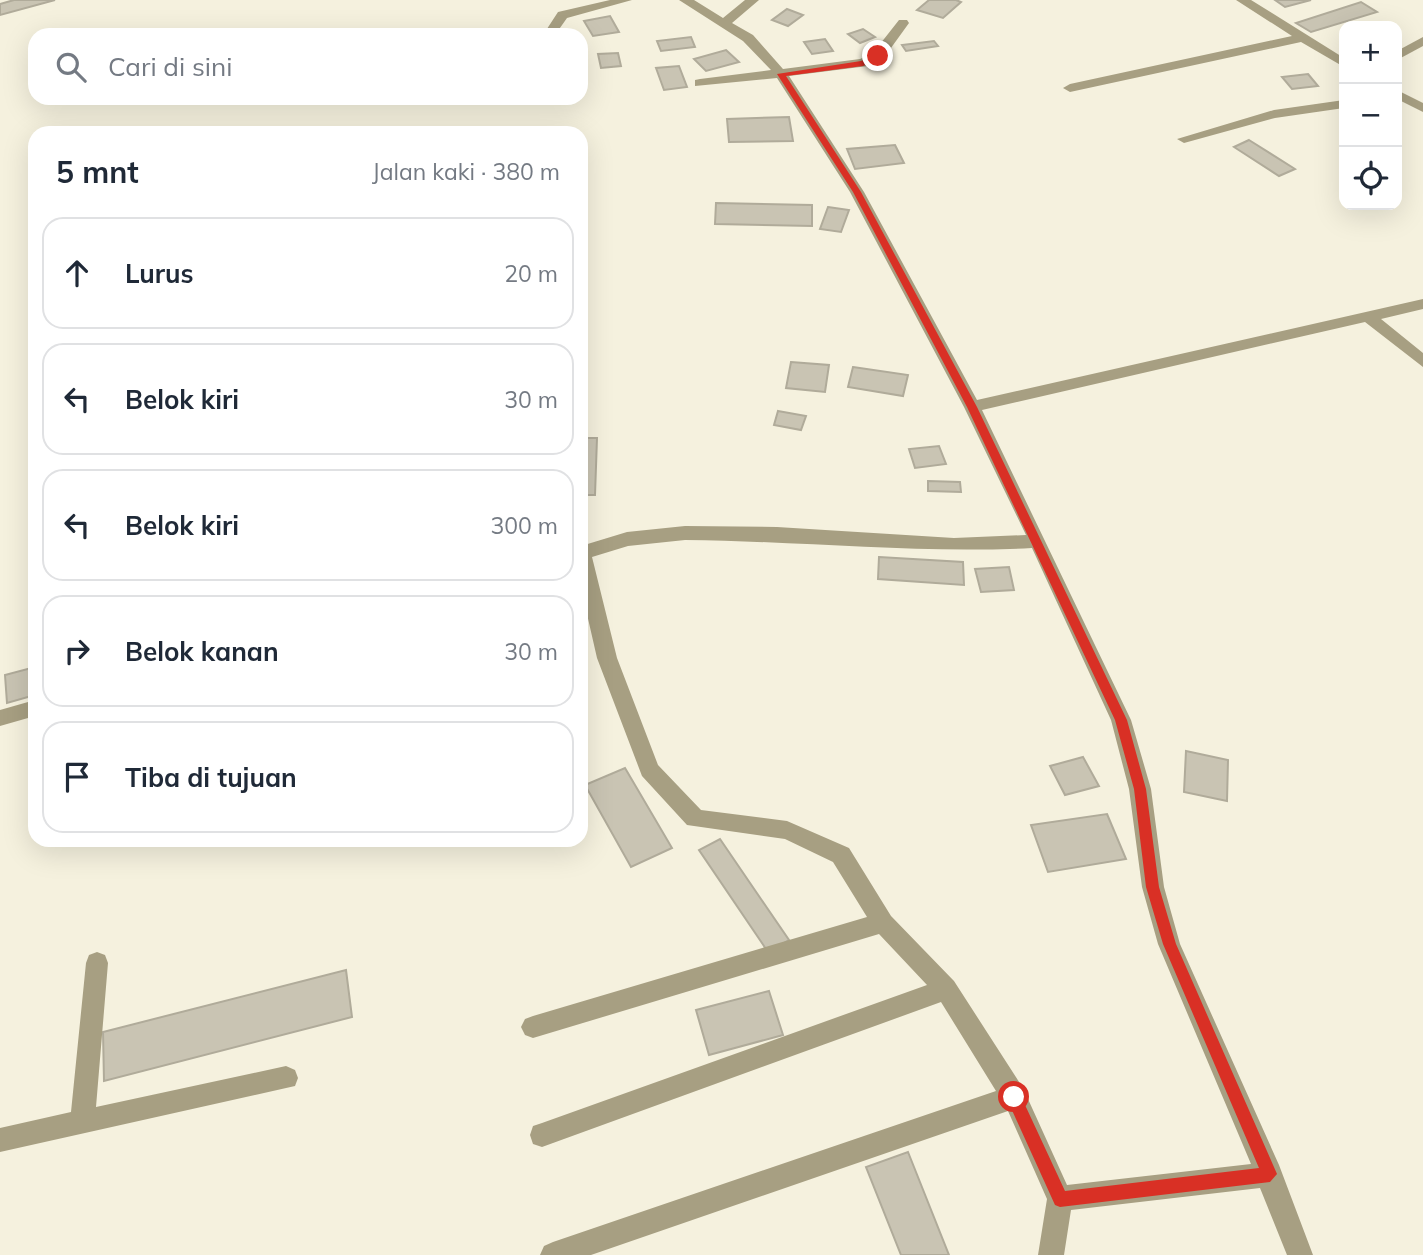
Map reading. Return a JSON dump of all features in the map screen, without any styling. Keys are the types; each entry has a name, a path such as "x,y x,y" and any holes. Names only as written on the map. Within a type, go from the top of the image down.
{"street":[{"path":"554,28 562,15 626,0"},
{"path":"685,0 748,38 781,74 857,192 972,407 1038,541 1121,720 1140,789 1153,887 1169,944 1270,1174 1300,1255"},
{"path":"725,22 753,0"},
{"path":"1242,0 1339,60"},
{"path":"700,83 863,64 878,56 903,23"},
{"path":"1070,88 1302,38"},
{"path":"1402,53 1423,41"},
{"path":"1402,97 1423,108"},
{"path":"1184,139 1274,114 1339,105"},
{"path":"972,407 1423,304"},
{"path":"1370,318 1423,362"},
{"path":"588,552 627,539 696,532 778,534 954,545 1038,541"},
{"path":"588,582 607,658 649,770 695,818 787,830 841,855 883,923 946,989 1014,1097 1060,1199 1051,1255"},
{"path":"0,718 28,710"},
{"path":"533,1027 883,923"},
{"path":"82,1122 97,963"},
{"path":"542,1135 946,989"},
{"path":"0,1140 286,1079"},
{"path":"553,1255 1014,1097"},
{"path":"1060,1199 1270,1174"}],"building":[{"path":"14,0 55,0 0,15 0,4"},
{"path":"929,0 961,2 943,18 917,10"},
{"path":"1275,0 1311,0 1285,7"},
{"path":"1361,2 1377,12 1339,21 1339,24 1311,32 1296,23"},
{"path":"787,9 803,15 788,26 772,20"},
{"path":"610,16 619,32 593,36 584,21"},
{"path":"863,29 875,37 860,43 848,34"},
{"path":"691,37 695,47 661,51 657,41"},
{"path":"825,39 833,51 812,54 804,42"},
{"path":"934,41 938,46 906,51 902,45"},
{"path":"726,50 739,62 706,71 694,59"},
{"path":"618,53 621,66 601,68 598,54"},
{"path":"679,66 687,87 664,90 656,68"},
{"path":"1308,74 1318,86 1292,89 1282,77"},
{"path":"789,117 793,141 729,142 727,119"},
{"path":"1249,140 1295,169 1279,176 1234,147"},
{"path":"895,145 904,163 855,169 847,149"},
{"path":"716,203 812,205 812,226 715,224"},
{"path":"828,207 849,210 841,232 820,229"},
{"path":"791,362 829,365 825,392 786,388"},
{"path":"853,367 908,375 903,396 848,387"},
{"path":"778,411 806,416 801,430 774,425"},
{"path":"588,438 597,438 595,495 588,495"},
{"path":"939,446 946,464 915,468 909,449"},
{"path":"928,481 960,482 961,492 928,491"},
{"path":"879,557 963,562 964,585 878,579"},
{"path":"1009,567 1014,590 981,592 975,569"},
{"path":"28,669 28,697 7,703 5,675"},
{"path":"1186,751 1228,760 1227,801 1184,792"},
{"path":"1083,757 1099,786 1065,795 1050,766"},
{"path":"625,768 672,848 631,867 588,790 588,784"},
{"path":"1107,814 1126,859 1048,872 1031,825"},
{"path":"720,839 789,940 768,952 699,850"},
{"path":"346,970 352,1017 104,1081 103,1032"},
{"path":"769,991 783,1035 709,1055 696,1010"},
{"path":"908,1152 949,1255 901,1255 866,1167"}],"route":[{"path":"878,56 863,64 781,74 857,192 972,407 1121,720 1140,789 1153,887 1169,944 1270,1174 1060,1199 1014,1097"}]}
